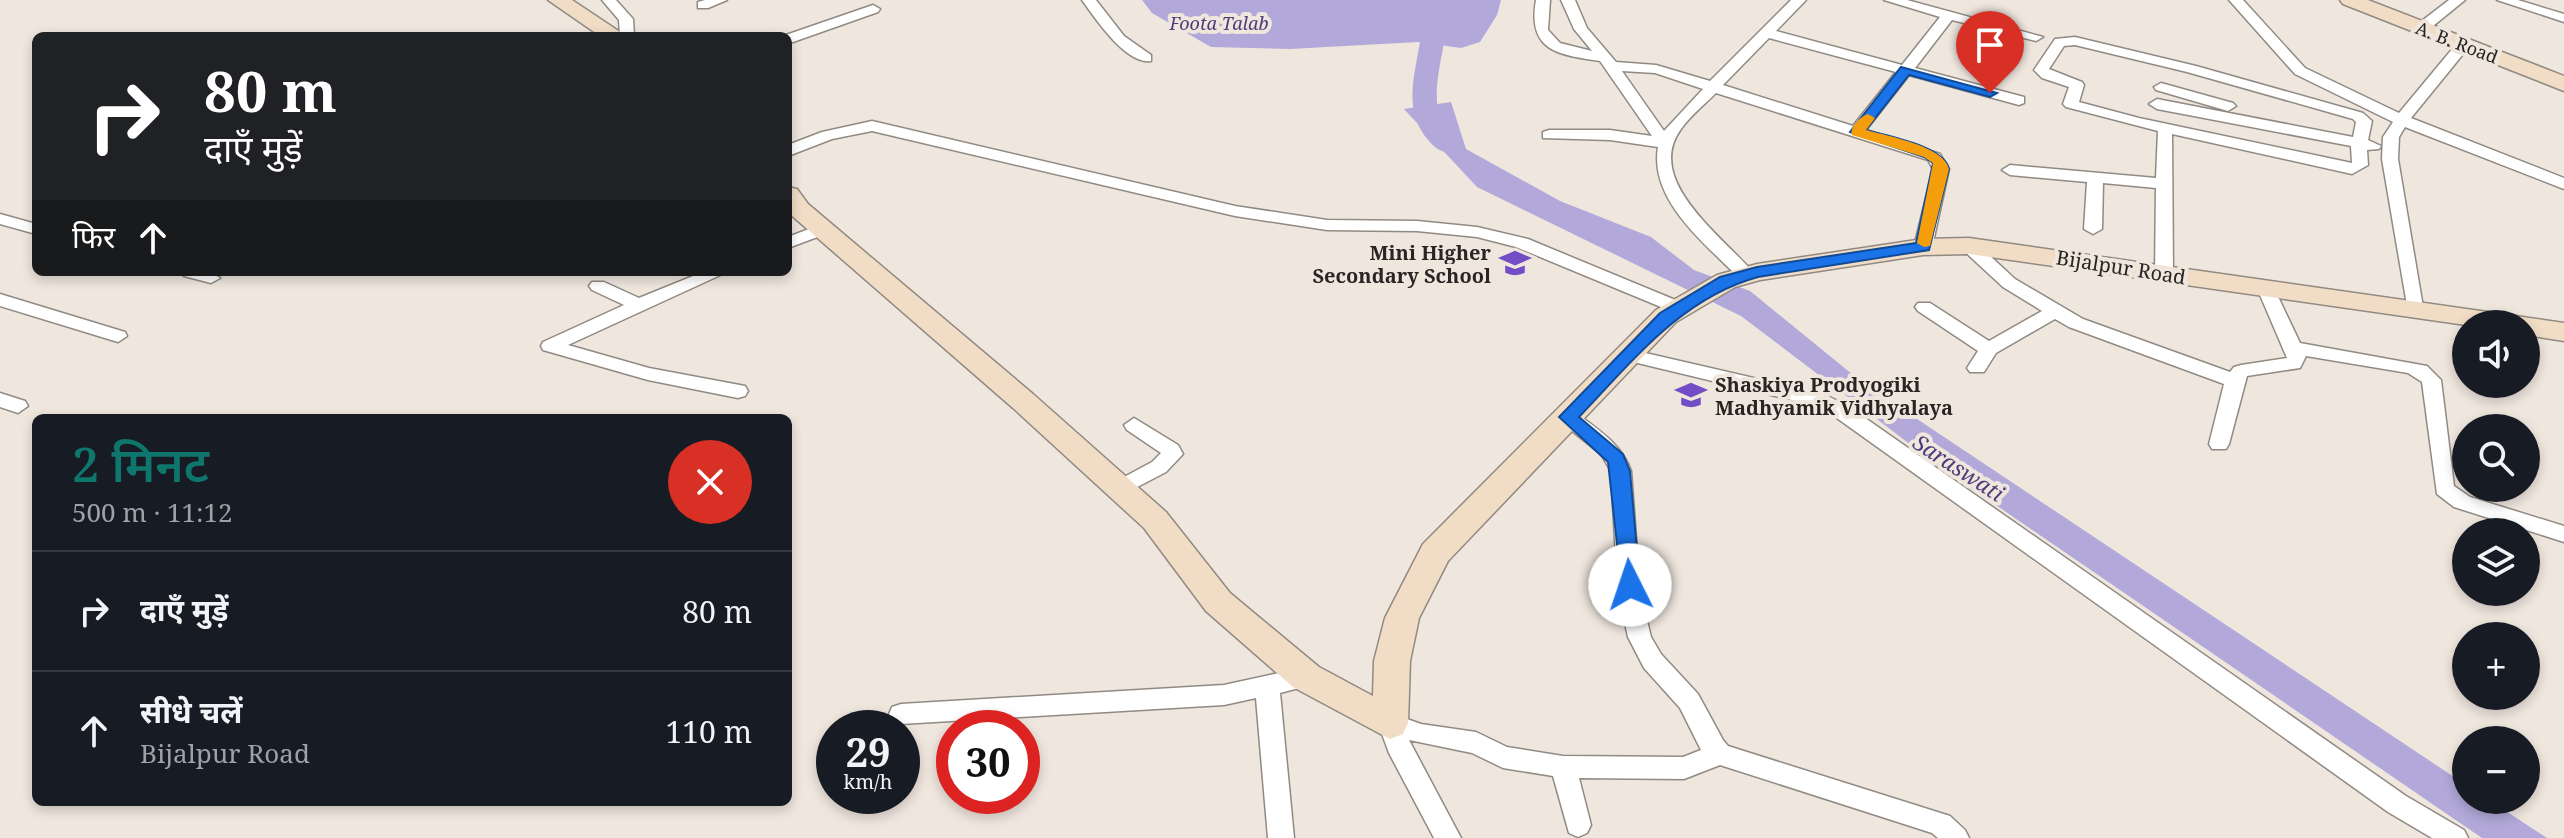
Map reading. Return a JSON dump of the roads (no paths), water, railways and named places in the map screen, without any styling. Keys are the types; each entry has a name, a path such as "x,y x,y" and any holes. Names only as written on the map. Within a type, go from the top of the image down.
{"main road":[{"path":"558,0 609,32"},
{"name":"A. B. Road","path":"2350,0 2564,84"},
{"name":"A. B. Road","path":"2369,0 2564,76"},
{"path":"792,202 1023,401 1155,520 1218,602 1306,677 1390,723"},
{"name":"Bijalpur Road","path":"1390,723 1392,661 1402,618 1435,553 1666,316 1736,278 1923,247 1969,246 2452,313"},
{"path":"2540,328 2564,332"}],"street":[{"path":"609,0 626,19 627,32"},
{"path":"703,5 720,0"},
{"path":"1089,0 1119,39 1146,58"},
{"path":"1543,0 1543,33 1553,47 1608,62 1647,66 1929,154 1940,162 1941,169 1923,247"},
{"path":"1568,0 1581,29 1608,62 1664,143 1666,174 1678,201 1736,278"},
{"path":"1664,143 1672,129 1799,0"},
{"path":"1891,0 2036,37"},
{"path":"2236,0 2300,71 2314,80 2402,120 2564,184"},
{"path":"2428,23 2458,0"},
{"path":"2504,0 2564,18"},
{"path":"792,37 872,4 877,24"},
{"path":"1857,132 1949,15"},
{"path":"1766,33 2019,100"},
{"path":"2414,307 2376,146 2364,121 2358,116 2167,63 2066,40 2060,42 2041,70 2077,85 2071,104 2158,130 2352,169 2360,165 2376,146 2391,137 2463,45"},
{"path":"2164,274 2164,184 2157,104 2167,63"},
{"path":"2161,87 2376,146"},
{"path":"2157,104 2376,146"},
{"path":"792,149 828,135 872,126 1235,211 1327,225 1417,226 1477,232 1522,243 1683,305"},
{"path":"1549,135 1610,135 1664,143"},
{"path":"2010,170 2164,184"},
{"path":"2093,229 2095,178"},
{"path":"1,220 32,228"},
{"path":"792,241 822,229"},
{"path":"1969,246 2009,283 2088,329 2234,381"},
{"path":"204,276 211,278"},
{"path":"708,276 550,346 648,374 738,391"},
{"path":"598,286 639,305"},
{"path":"2219,444 2234,381 2241,371 2293,364 2297,358 2266,288"},
{"path":"0,300 118,336"},
{"path":"1924,307 1989,349"},
{"path":"1977,368 1989,349 2055,311"},
{"path":"2295,348 2410,367 2428,374 2444,489 2462,502 2564,534"},
{"path":"1628,355 1823,401 1841,411 2397,804 2455,838"},
{"path":"1568,417 1617,459 1621,471 1632,613 1638,637 1649,657 1695,711 1706,741 1720,754 1941,824 1956,838"},
{"path":"1120,488 1159,467 1173,454 1134,425"},
{"path":"920,713 1224,695 1306,677"},
{"path":"1267,687 1281,838"},
{"path":"1390,723 1421,734 1476,743 1503,757 1563,767 1684,768 1720,754"},
{"path":"1390,723 1398,745 1448,838"},
{"path":"1563,767 1578,825"}],"water":[{"name":"Foota Talab","path":"1142,0 1501,0 1497,15 1480,42 1461,48 1418,42 1290,49 1211,47 1152,13"},
{"path":"1451,102 1466,149 1560,201 1651,237 1694,270 1750,291 1863,383 2452,776 2452,814 2510,814 2547,838 2482,838 1936,464 1741,316 1477,187 1404,109"}],"waterway":[{"name":"Saraswati","path":"1432,42 1424,98 1429,122 1448,145"}],"place":[{"name":"Mini Higher Secondary School","path":"1515,263"},
{"name":"Shaskiya Prodyogiki Madhyamik Vidhyalaya","path":"1691,395"}]}
